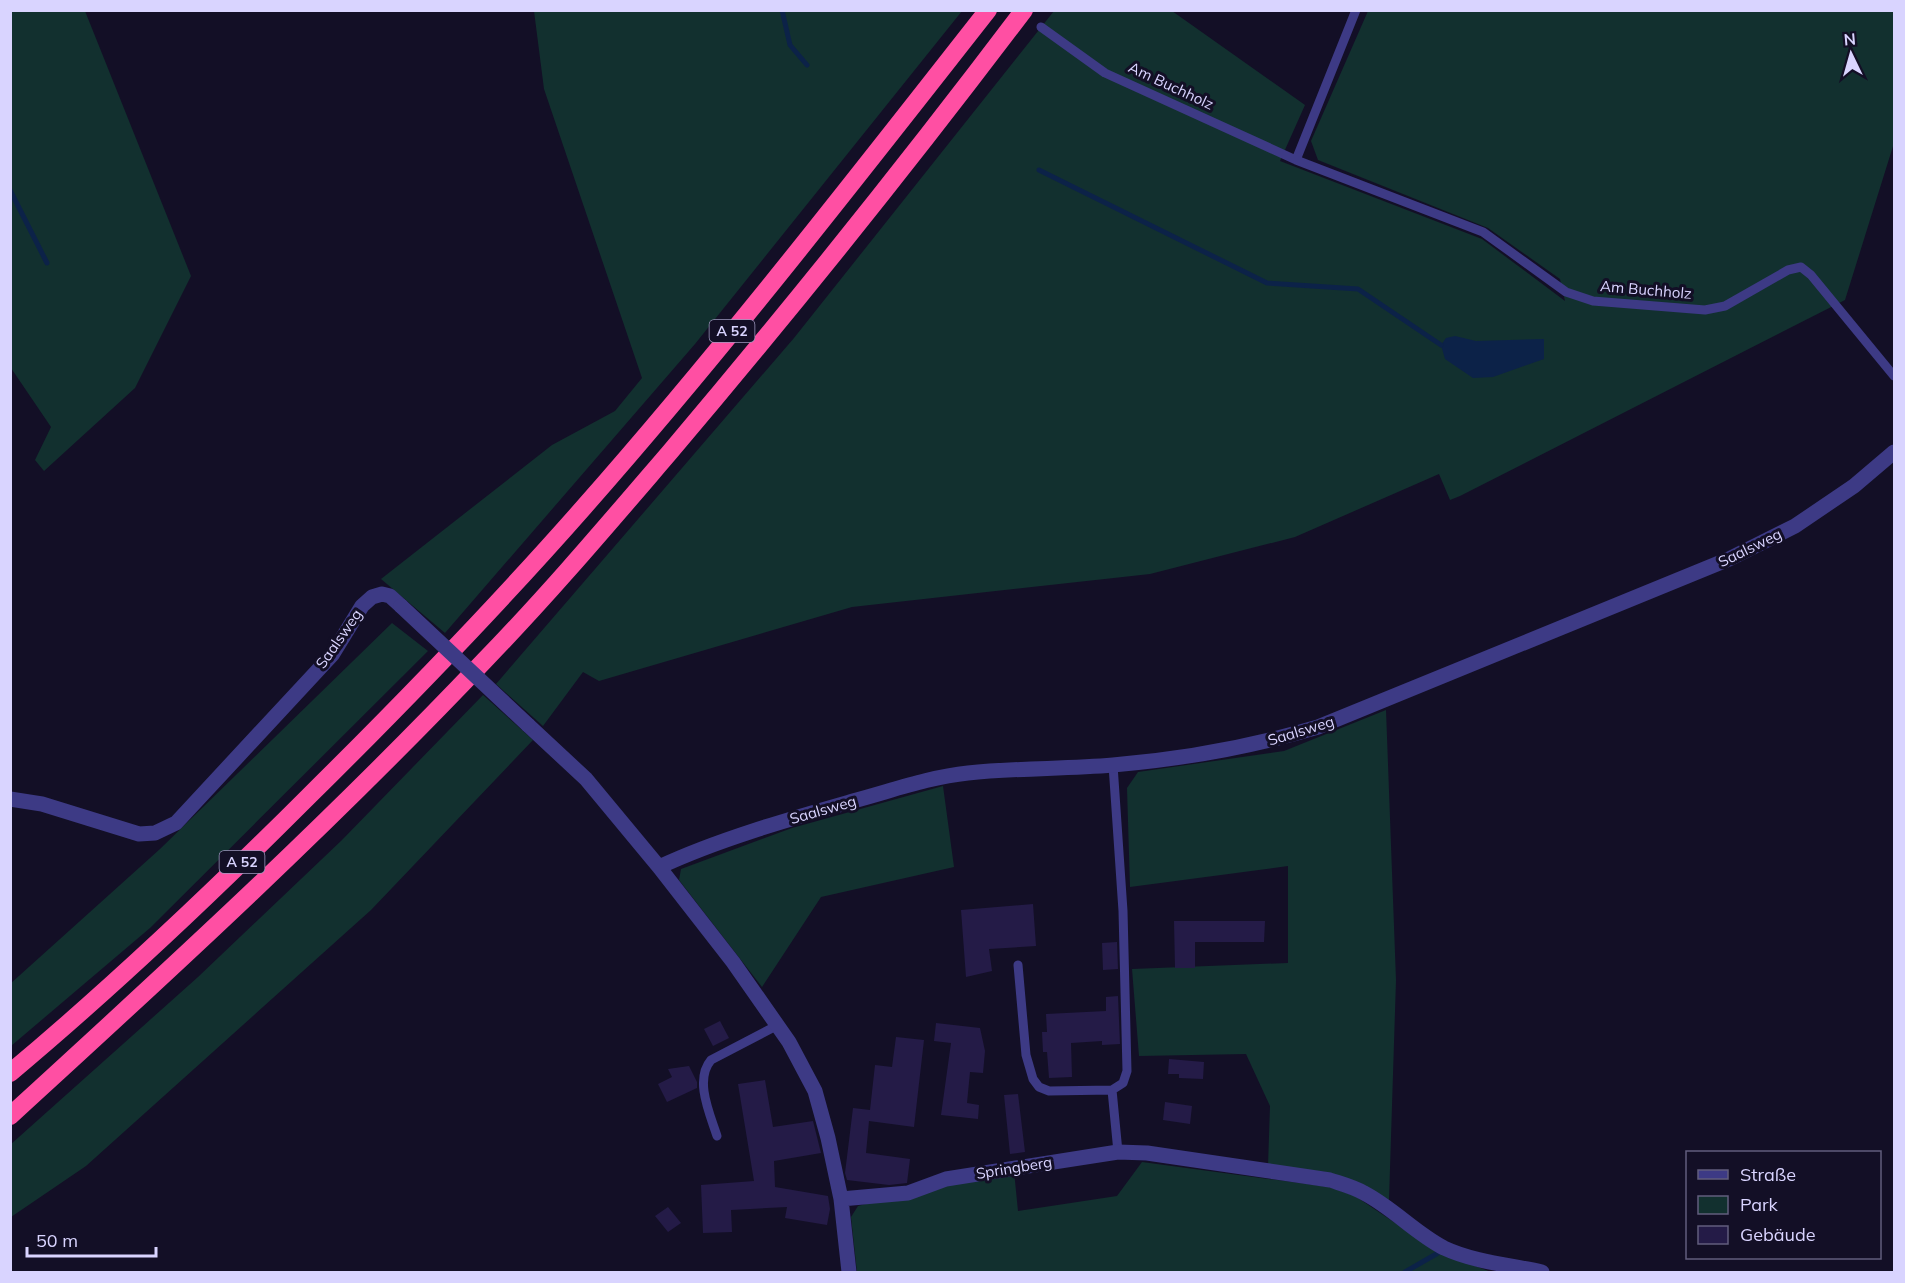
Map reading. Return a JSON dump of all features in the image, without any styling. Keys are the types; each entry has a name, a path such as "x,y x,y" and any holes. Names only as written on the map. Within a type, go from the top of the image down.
{"highway":[{"name":"A 52","path":"10,1073 77,1017 250,855 463,641 585,506 695,376 815,229 988,10"},
{"name":"A 52","path":"10,1116 270,877 486,660 717,397 844,241 1024,10"}],"street":[{"name":"Saalsweg","path":"10,798 42,804 139,834 155,833 176,823 332,655 362,606 372,597 382,594 390,596 586,779 661,870 680,857 795,818 928,780 967,773 1113,765 1222,751 1318,727 1729,560 1795,526 1854,486 1894,452"},
{"path":"661,870 733,962 778,1025 815,1091 841,1199 849,1272"},
{"name":"Springberg","path":"841,1199 908,1193 946,1179 1118,1152 1147,1153 1330,1180 1366,1194 1422,1234 1466,1257 1542,1272"}],"lane":[{"path":"1296,160 1356,10"},
{"name":"Am Buchholz","path":"1041,27 1106,73 1296,160 1483,232 1566,292 1593,301 1705,310 1725,306 1788,270 1801,267 1811,275 1894,376"},
{"path":"1018,965 1026,1055 1033,1079 1039,1087 1049,1091 1112,1090 1123,1083 1127,1071 1123,911 1113,765"},
{"path":"717,1136 705,1098 706,1065 720,1055 778,1025"},
{"path":"1112,1090 1118,1152"}],"green space":[{"path":"10,11 85,11 191,276 135,388 44,471 35,460 51,427 11,368"},
{"path":"534,11 962,11 695,344 445,633 381,579 552,445 615,411 642,378 544,89"},
{"path":"1054,11 1172,11 1305,105 1280,161 1482,239 1565,301 1560,279 1488,228 1318,160 1311,141 1368,11 1894,11 1894,143 1845,300 1460,496 1450,500 1439,474 1295,537 1150,574 852,607 599,681 583,672 543,726 496,684 794,338"},
{"path":"392,623 428,651 150,928 11,1046 10,984 160,849"},
{"path":"483,695 533,740 371,910 86,1166 11,1217 10,1145 198,977 342,840"},
{"path":"1386,710 1396,980 1389,1200 1358,1182 1326,1172 1268,1166 1270,1106 1246,1054 1139,1056 1132,969 1288,963 1288,866 1130,887 1127,788 1138,772 1284,751"},
{"path":"943,786 954,867 821,897 762,987 679,880 681,869 792,828"},
{"path":"1142,1162 1329,1187 1355,1196 1419,1239 1491,1272 857,1272 851,1217 858,1206 938,1185 1014,1171 1018,1211 1117,1196"}],"water":[{"path":"1455,336 1476,341 1544,339 1544,359 1493,377 1473,378 1445,359 1441,345 1446,338"}],"building":[{"path":"1033,904 1036,946 989,949 992,971 966,977 961,910"},
{"path":"1174,921 1265,921 1264,942 1195,942 1195,968 1175,968"},
{"path":"1117,942 1118,969 1103,970 1102,943"},
{"path":"1118,996 1120,1044 1102,1045 1102,1041 1071,1043 1072,1077 1049,1078 1047,1052 1043,1052 1042,1032 1047,1032 1046,1014 1106,1011 1106,997"},
{"path":"720,1021 729,1038 713,1046 704,1029"},
{"path":"936,1023 980,1028 985,1051 983,1073 970,1072 967,1103 979,1105 978,1119 941,1115 951,1043 934,1041"},
{"path":"896,1037 924,1040 914,1127 869,1121 866,1153 910,1159 907,1183 889,1185 847,1180 845,1173 853,1108 870,1110 875,1065 892,1067"},
{"path":"1169,1059 1204,1062 1203,1079 1179,1078 1179,1074 1168,1074"},
{"path":"689,1066 697,1082 697,1088 667,1102 658,1084 672,1077 668,1069"},
{"path":"765,1080 773,1127 813,1121 821,1153 774,1161 775,1187 828,1196 830,1209 827,1225 785,1218 787,1207 731,1210 732,1232 703,1233 701,1185 754,1181 738,1084"},
{"path":"1018,1094 1025,1152 1010,1154 1004,1095"},
{"path":"1165,1102 1192,1106 1190,1124 1163,1120"},
{"path":"668,1207 681,1223 668,1232 655,1216"}],"waterway":[{"path":"782,10 790,45 807,65"},
{"path":"1039,170 1267,283 1358,289 1441,345"},
{"path":"10,190 47,263"},
{"path":"1405,1272 1438,1253"}]}
